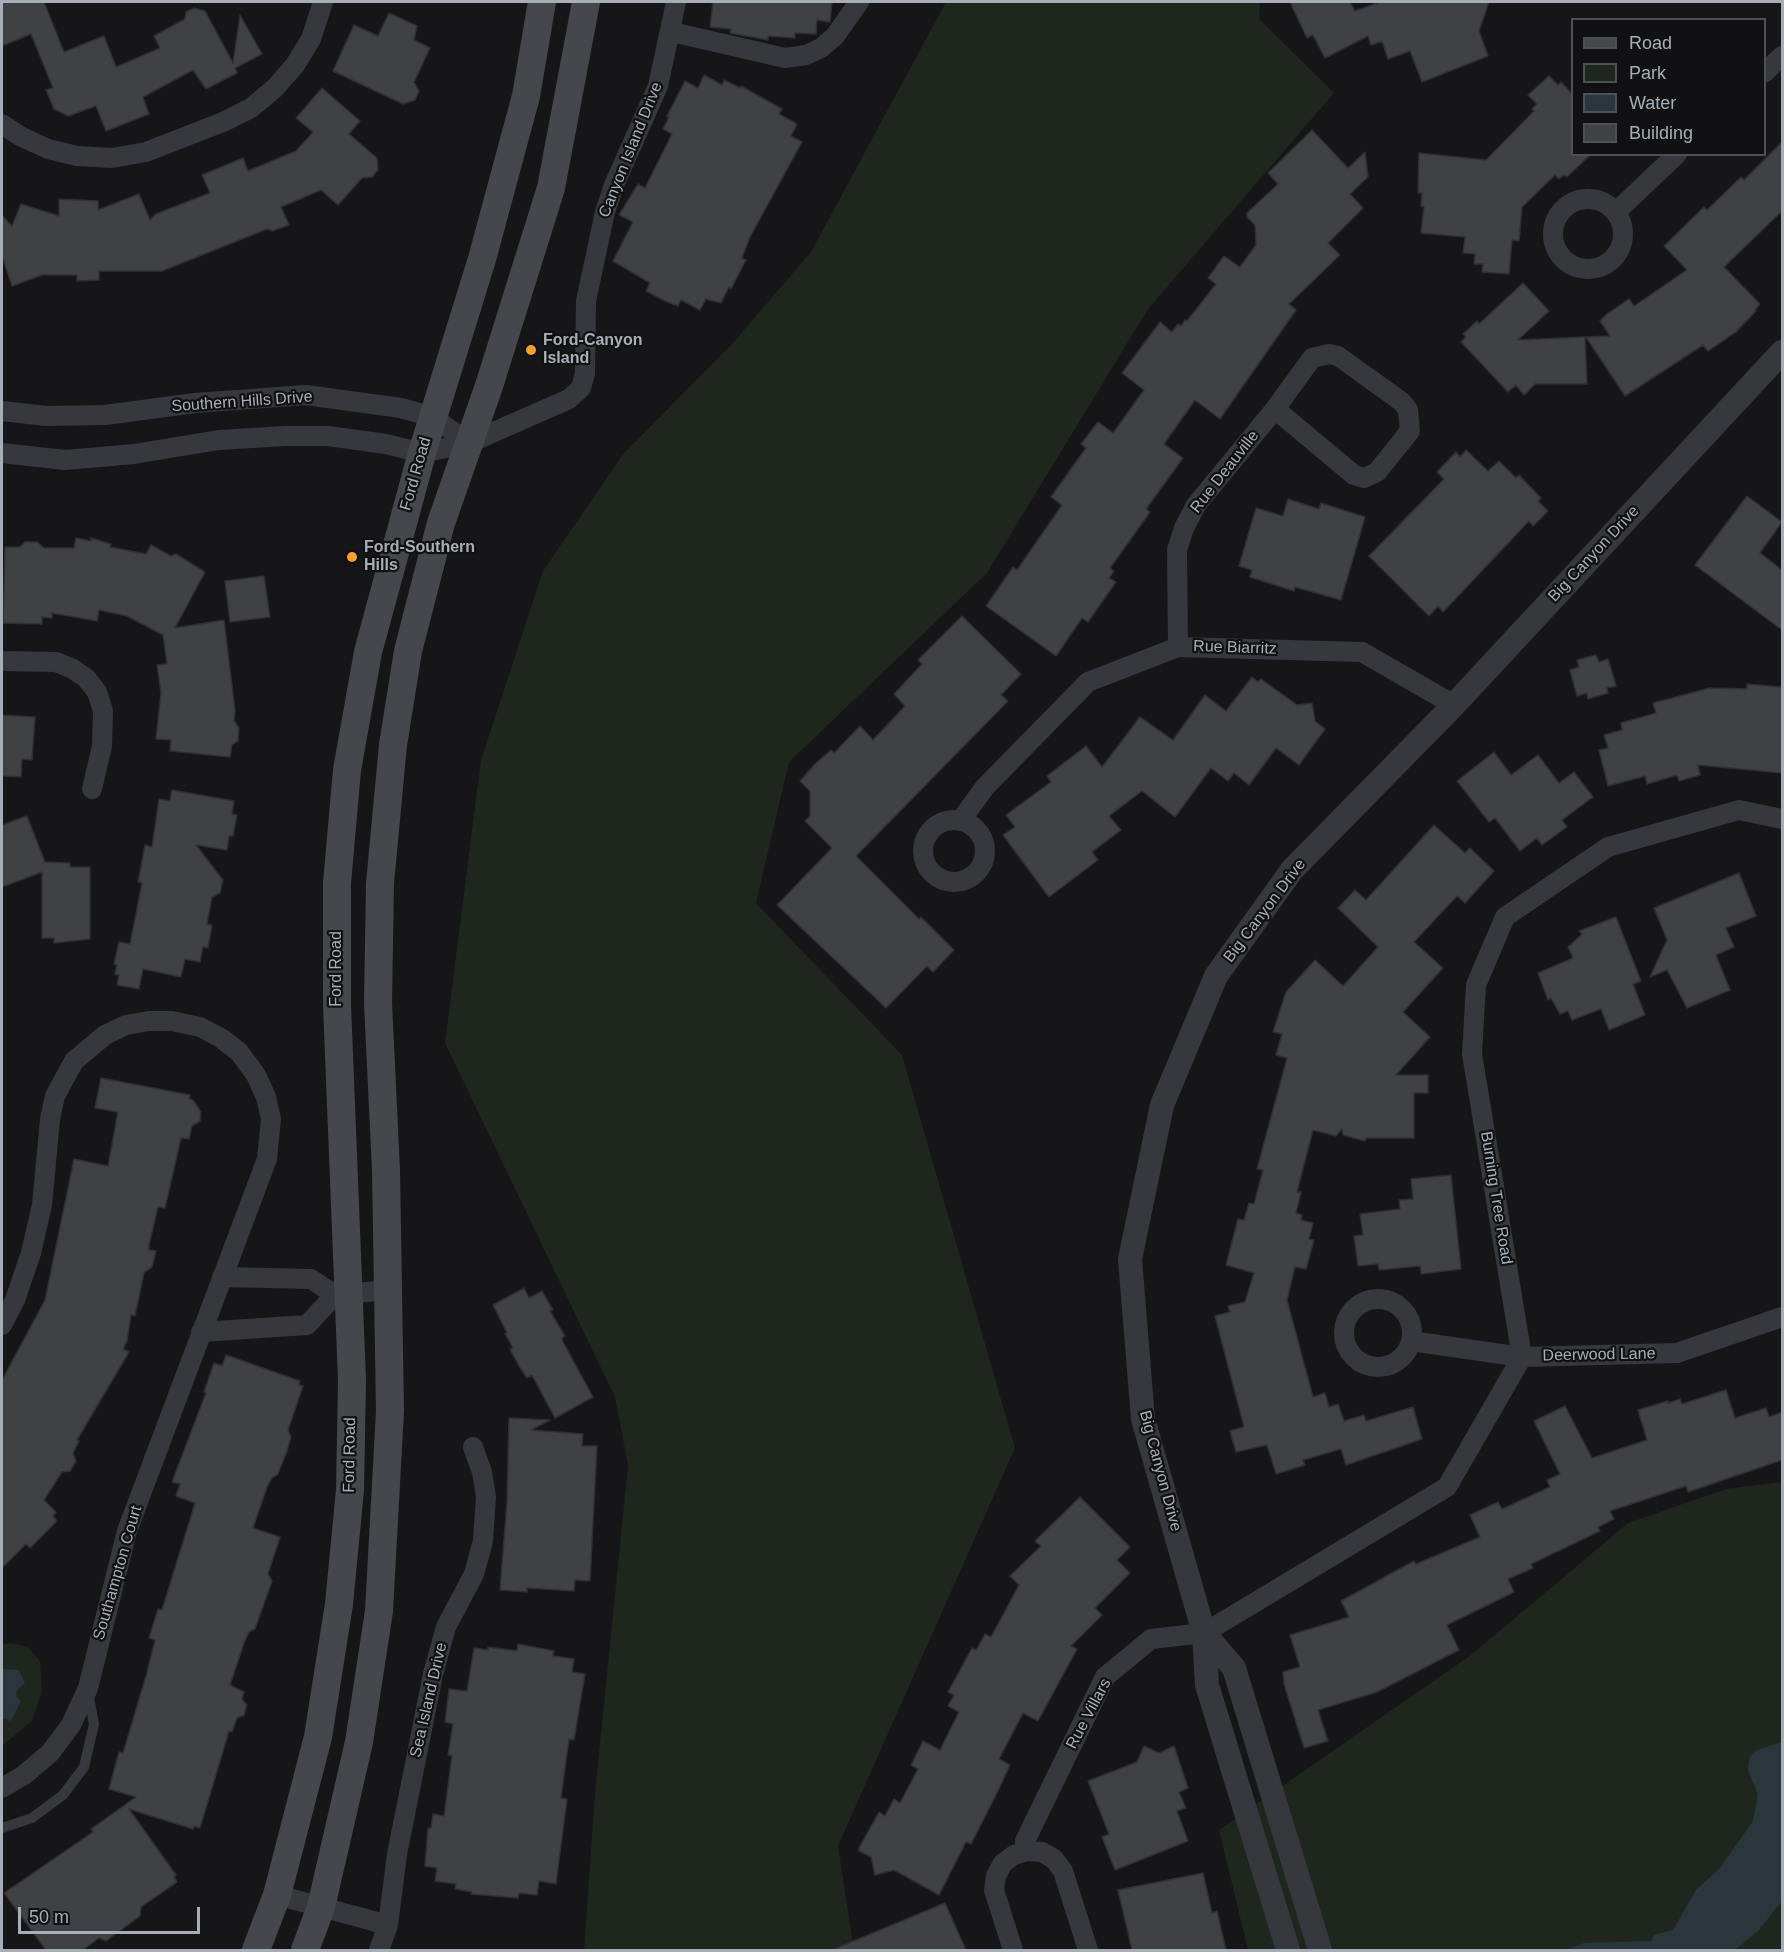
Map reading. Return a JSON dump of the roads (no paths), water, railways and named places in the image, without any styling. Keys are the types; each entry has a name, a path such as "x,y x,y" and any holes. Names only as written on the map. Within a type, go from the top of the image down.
{"main road":[{"name":"Ford Road","path":"256,1950 278,1895 318,1737 339,1604 350,1490 352,1380 341,1294 337,1005 337,883 347,770 368,652 422,453 509,165 526,96 542,2"},
{"path":"305,1950 321,1907 359,1742 379,1611 390,1411 378,1003 380,883 393,746 408,651 441,523 551,188 586,2"}],"street":[{"path":"2,124 20,136 48,149 77,156 112,158 157,148 223,122 251,108 275,88 295,65 311,39 323,2"},
{"name":"Canyon Island Drive","path":"469,443 548,410 569,399 581,388 585,373 586,302 605,212 614,185 658,86 672,32 676,2"},
{"path":"672,32 785,58 806,55 821,48 835,36 859,2"},
{"path":"1766,71 1782,56"},
{"path":"1616,212 1675,156"},
{"name":"Big Canyon Drive","path":"1288,1950 1207,1685 1204,1634 1143,1419 1130,1259 1162,1105 1216,976 1292,870 1454,705 1782,351"},
{"name":"Rue Deauville","path":"1178,646 1177,550 1184,528 1196,505 1275,409 1312,358 1329,354 1338,356 1402,402 1408,410 1410,431 1377,472 1364,478 1354,475 1275,409"},
{"name":"Southern Hills Drive","path":"2,411 46,416 105,415 195,403 306,395 401,408 433,417 469,443"},
{"path":"2,453 65,460 134,454 219,441 285,436 328,436 386,444 422,453 469,443"},
{"name":"Rue Biarritz","path":"961,820 985,787 1088,682 1178,646 1362,652 1454,705"},
{"path":"2,661 56,662 73,669 86,678 97,692 103,711 102,746 92,789"},
{"name":"Burning Tree Road","path":"1522,1357 1472,1054 1476,985 1504,917 1608,847 1739,810 1782,819"},
{"name":"Southampton Court","path":"2,1325 15,1300 36,1234 42,1205 50,1119 55,1096 62,1080 86,1048 126,1025 149,1021 172,1021 200,1027 221,1038 239,1052 256,1075 266,1097 271,1119 267,1159 127,1531 87,1688 71,1725 50,1753 24,1775 2,1788"},
{"path":"222,1277 311,1279 341,1294 388,1290"},
{"path":"201,1332 307,1325 341,1294"},
{"name":"Deerwood Lane","path":"1411,1341 1522,1357 1677,1353 1782,1317"},
{"path":"1204,1634 1447,1487 1522,1357"},
{"name":"Sea Island Drive","path":"379,1950 388,1925 397,1854 432,1674 446,1627 474,1574 483,1540 486,1497 482,1472 473,1447"},
{"name":"Big Canyon Drive","path":"1204,1634 1234,1668 1320,1950"},
{"name":"Rue Villars","path":"1028,1851 1025,1841 1105,1677 1150,1639 1204,1634"},
{"path":"1013,1950 994,1890 996,1876 1003,1863 1014,1855 1028,1851 1042,1852 1054,1859 1063,1871 1088,1950"},
{"path":"278,1895 388,1925"}],"lane":[{"path":"2,1828 32,1818 63,1795 84,1767 94,1724 87,1688"}],"water":[{"path":"2,1669 19,1670 25,1683 17,1690 16,1696 21,1701 11,1721 2,1718"},
{"path":"1782,1742 1782,1901 1758,1931 1735,1950 1565,1950 1584,1943 1651,1941 1654,1935 1673,1930 1696,1890 1720,1868 1753,1821 1758,1794 1748,1771 1749,1758 1757,1750"}],"place":[{"name":"Ford-Canyon Island","path":"531,350"},
{"name":"Ford-Southern Hills","path":"352,557"}]}
